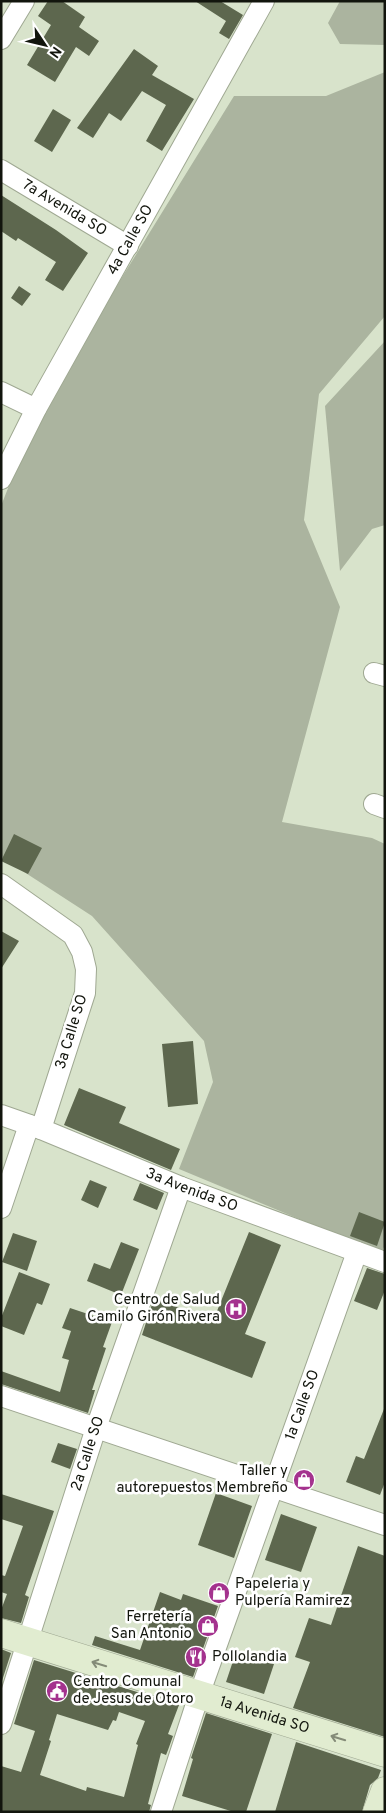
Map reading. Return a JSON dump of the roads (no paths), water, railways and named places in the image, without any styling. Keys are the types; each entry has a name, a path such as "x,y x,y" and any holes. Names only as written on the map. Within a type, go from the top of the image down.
{"street":[{"path":"1,39 24,1"},
{"name":"4a Calle SO","path":"1,479 36,409 261,3"},
{"name":"7a Avenida SO","path":"1,170 128,246"},
{"path":"1,392 36,409"},
{"name":"3a Calle SO","path":"1,884 73,935 82,952 86,969 85,993 35,1127 1,1208"},
{"name":"3a Avenida SO","path":"1,1114 181,1187 385,1262"},
{"name":"2a Calle SO","path":"1,1724 96,1428 181,1187"},
{"name":"1a Calle SO","path":"161,1812 199,1695 357,1252"},
{"path":"1,1396 385,1525"},
{"name":"1a Avenida SO","path":"1,1633 385,1753"},
{"path":"377,1812 385,1791"}],"place":[{"name":"Centro de Salud Camilo Girón Rivera","path":"236,1309"},
{"name":"Taller y autorepuestos Membreño","path":"304,1480"},
{"name":"Papeleria y Pulpería Ramirez","path":"219,1593"},
{"name":"Ferretería San Antonio","path":"208,1626"},
{"name":"Pollolandia","path":"196,1657"},
{"name":"Centro Comunal de Jesus de Otoro","path":"57,1691"}]}
